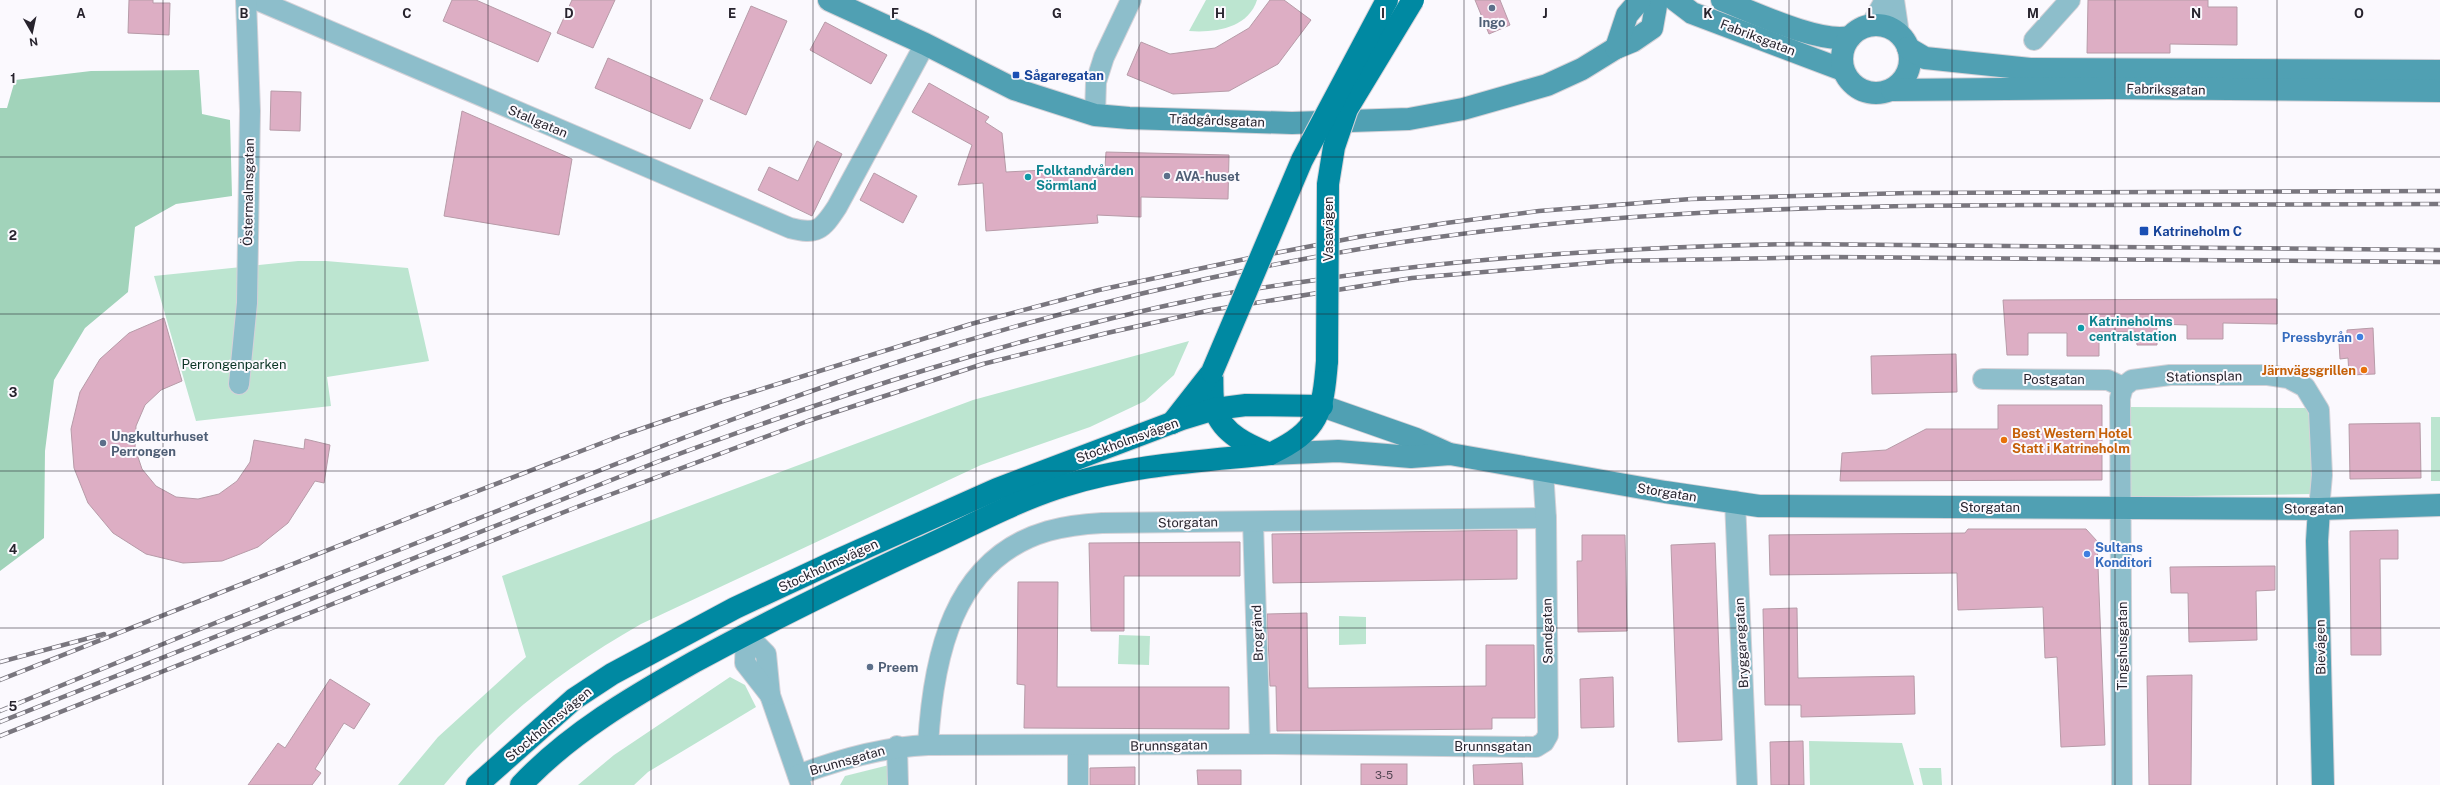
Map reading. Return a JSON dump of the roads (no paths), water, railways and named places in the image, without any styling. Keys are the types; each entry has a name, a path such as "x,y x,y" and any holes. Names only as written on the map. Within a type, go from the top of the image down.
{"main road":[{"path":"1171,423 1212,372 1302,160 1387,0"},
{"name":"Vasavägen","path":"1270,454 1299,438 1313,423 1322,406 1326,361 1328,184 1334,147 1347,109 1413,0"},
{"path":"1212,372 1215,409 1224,426 1237,437 1270,454"},
{"name":"Stockholmsvägen","path":"477,785 574,699 658,648 735,608 998,489 1171,423 1215,409 1272,404 1322,406"},
{"name":"Stockholmsvägen","path":"521,785 585,729 628,699 746,634 853,579 1064,485 1142,470 1270,454"},
{"path":"735,608 746,634"}],"street":[{"name":"Östermalmsgatan","path":"239,384 248,303 250,111 246,0"},
{"name":"Stallgatan","path":"257,0 790,228 808,232 822,228 837,207 925,44"},
{"name":"Trädgårdsgatan","path":"829,0 925,44 1014,89 1095,114 1292,123 1409,119 1463,110 1547,85 1582,69 1616,48 1633,41 1652,28 1657,0"},
{"path":"1095,114 1096,82 1104,57 1131,0"},
{"path":"1616,48 1627,15 1640,0"},
{"name":"Fabriksgatan","path":"1675,0 1692,13 1843,70"},
{"name":"Fabriksgatan","path":"1722,0 1815,35 1842,39 1850,37"},
{"path":"1871,25 1885,0"},
{"path":"1894,0 1910,60 1908,72 1902,82 1892,90 1881,93 1869,93 1858,89 1849,81 1843,70 1842,52 1850,37 1859,29 1871,25 1885,26 1904,41"},
{"path":"2034,40 2070,0"},
{"name":"Fabriksgatan","path":"1904,41 1925,58 2015,68 2158,80 2440,91"},
{"name":"Fabriksgatan","path":"1892,90 2440,71"},
{"name":"Stationsplan","path":"2123,387 2132,380 2170,375 2268,375 2288,378 2305,387 2319,410 2322,475 2320,509"},
{"name":"Postgatan","path":"1983,379 2108,380 2123,387"},
{"path":"2121,507 2120,398 2123,387"},
{"name":"Storgatan","path":"1322,406 1450,454 1665,492 1734,501 1759,506 2320,509 2440,505"},
{"name":"Storgatan","path":"1270,454 1338,451 1410,457 1450,454"},
{"path":"1543,471 1546,518"},
{"name":"Bryggaregatan","path":"1734,501 1748,785"},
{"name":"Tingshusgatan","path":"2121,507 2122,785"},
{"name":"Bievägen","path":"2320,509 2317,541 2323,785"},
{"name":"Storgatan","path":"928,745 930,714 942,642 966,591 987,567 1007,551 1048,531 1079,525 1102,523 1546,518"},
{"name":"Sandgatan","path":"1544,742 1548,735 1546,518"},
{"name":"Brogränd","path":"1253,522 1260,744"},
{"path":"746,634 766,654 770,695 799,780"},
{"name":"Brunnsgatan","path":"799,780 838,760 897,746 1260,744 1536,746 1544,742"},
{"path":"897,746 898,785"},
{"path":"1078,746 1078,785"}],"railway":[{"path":"0,680 620,436 723,401 971,324 1099,290 1250,258 1358,237 1446,223 1539,211 1691,199 1908,193 2440,191"},
{"path":"0,711 111,665 562,485 677,440 851,377 971,339 1031,322 1154,291 1278,264 1403,242 1488,231 1658,215 1914,206 2440,204"},
{"path":"0,722 657,462 792,413 928,369 997,349 1066,330 1206,297 1376,272 1495,259 1614,250 1734,245 1794,244 2440,250"},
{"path":"0,736 577,507 808,421 983,364 1107,333 1211,310 1412,278 1616,261 1831,257 2440,262"},
{"path":"0,662 104,634"}],"place":[{"name":"Ingo","path":"1492,8"},
{"name":"Sågaregatan","path":"1016,75"},
{"name":"AVA-huset","path":"1167,176"},
{"name":"Folktandvården Sörmland","path":"1028,177"},
{"name":"Katrineholm C","path":"2144,231"},
{"name":"Katrineholms centralstation","path":"2081,328"},
{"name":"Pressbyrån","path":"2360,337"},
{"name":"Järnvägsgrillen","path":"2364,370"},
{"name":"Best Western Hotel Statt i Katrineholm","path":"2004,440"},
{"name":"Ungkulturhuset Perrongen","path":"103,443"},
{"name":"Sultans Konditori","path":"2087,554"},
{"name":"Preem","path":"870,667"}],"park label":[{"name":"Perrongenparken","path":"234,364"}]}
